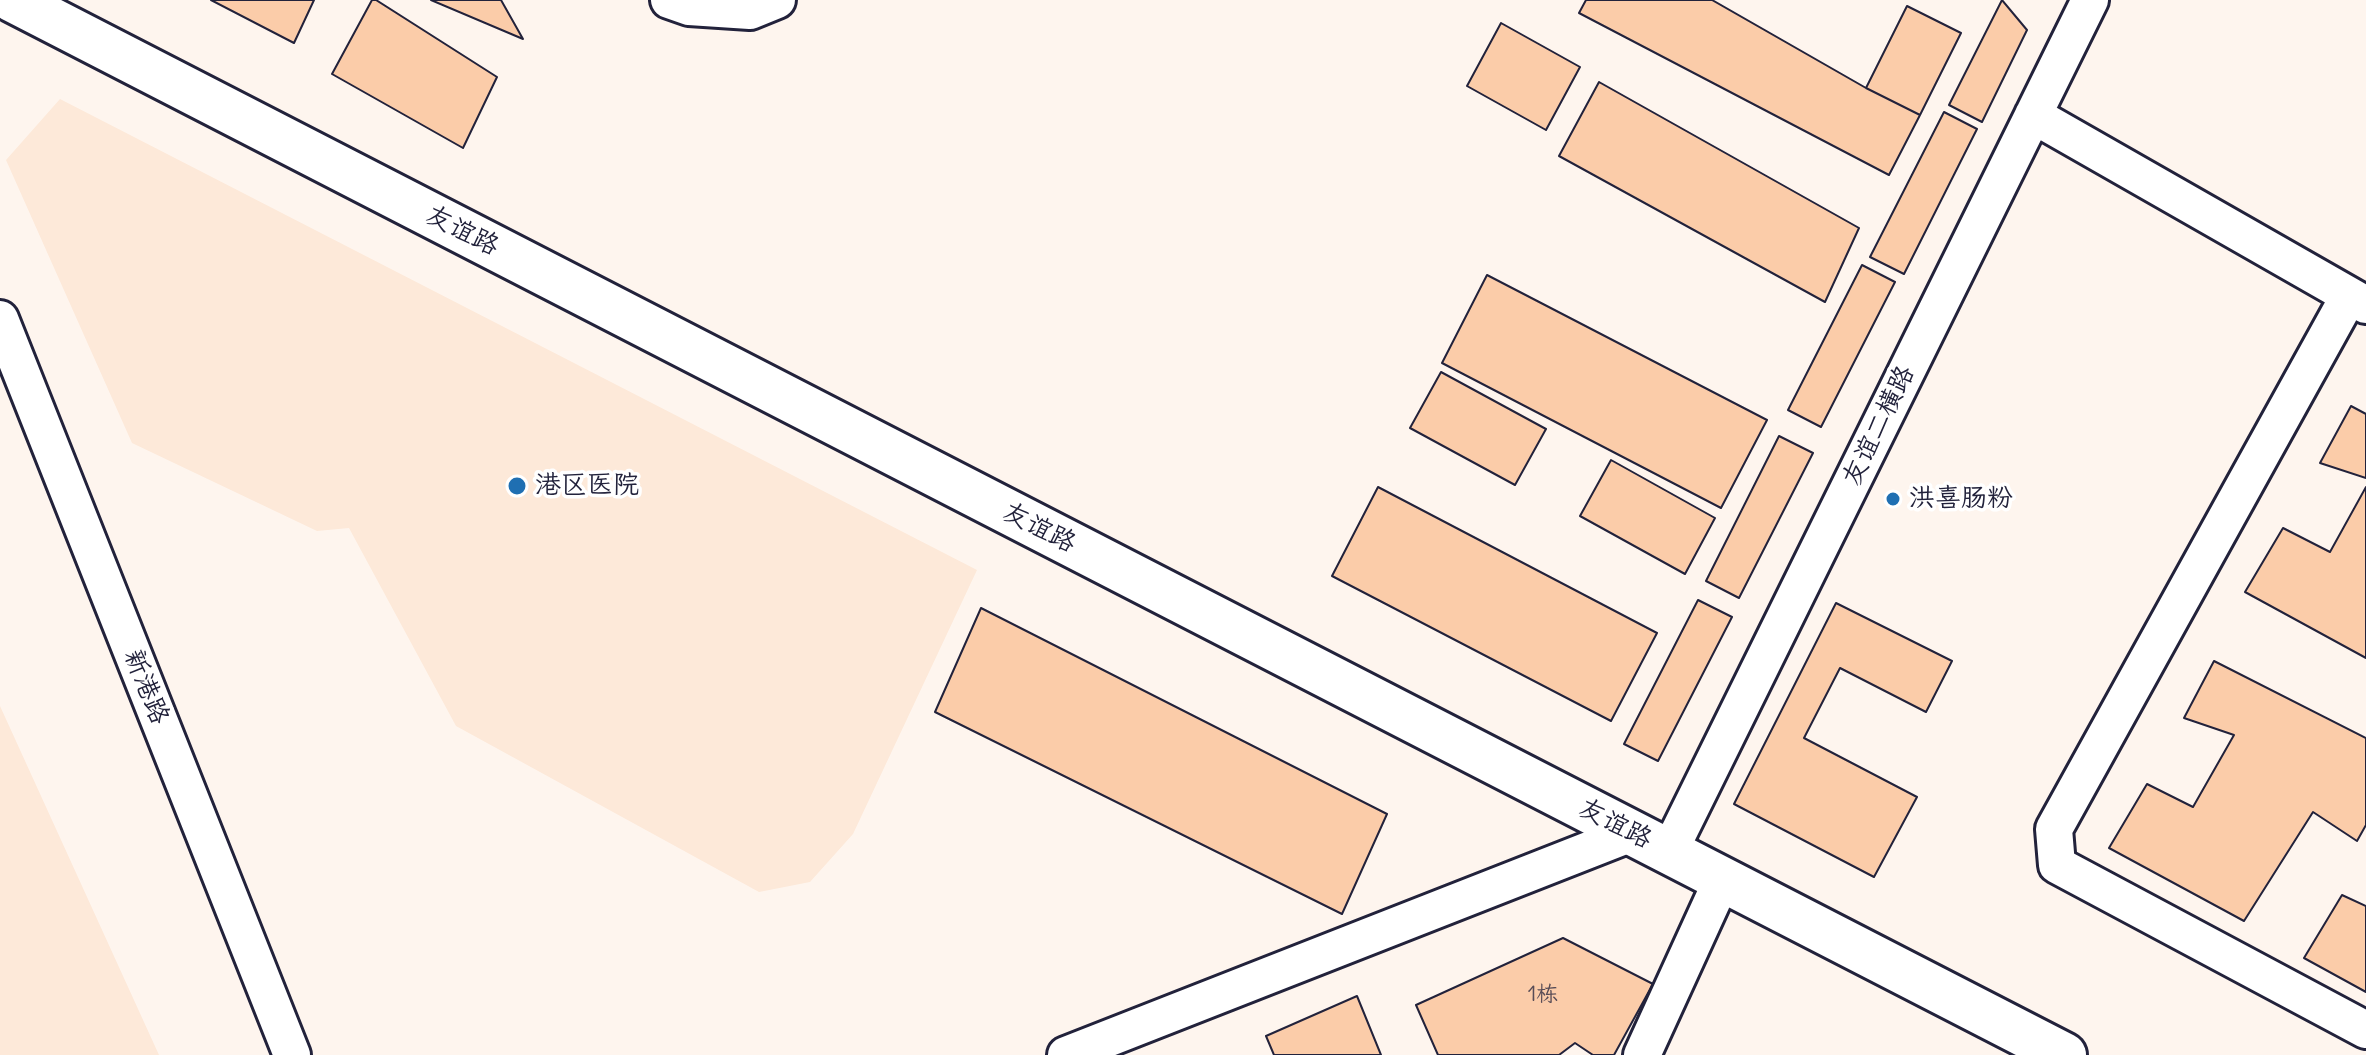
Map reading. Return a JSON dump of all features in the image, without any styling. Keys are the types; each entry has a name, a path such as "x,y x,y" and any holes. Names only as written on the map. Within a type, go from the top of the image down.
{"main road":[{"name":"友谊路","path":"13,0 2064,1055"}],"street":[{"path":"669,0 689,7 750,11 777,0"},
{"name":"友谊二横路","path":"1650,842 2033,115 2090,0"},
{"path":"2033,115 2357,300 2054,829 2057,865 2366,1030"},
{"name":"新港路","path":"0,319 292,1055"},
{"path":"1066,1055 1650,842"},
{"path":"1642,1055 1722,880"}],"shaded area":[{"name":"港区医院","path":"60,99 977,570 853,834 810,882 759,892 456,726 349,528 317,531 132,443 6,160"},
{"path":"0,706 159,1055 0,1055"}],"building":[{"path":"211,0 314,0 294,43"},
{"path":"372,0 497,77 463,148 332,74"},
{"path":"431,0 501,0 523,39"},
{"path":"1586,0 1712,0 1866,88 1920,115 1889,175 1579,13"},
{"path":"2002,0 2027,30 1982,122 1949,105"},
{"path":"1907,6 1961,33 1920,115 1866,88"},
{"path":"1501,23 1580,67 1546,130 1467,86"},
{"path":"1599,82 1859,228 1825,302 1559,156"},
{"path":"1944,112 1977,129 1904,274 1870,257"},
{"path":"1862,265 1895,282 1821,427 1788,410"},
{"path":"1487,275 1767,420 1721,508 1442,363"},
{"path":"1441,372 1546,429 1515,485 1410,428"},
{"path":"2351,406 2366,414 2366,478 2320,463"},
{"path":"1779,436 1813,453 1739,598 1706,581"},
{"path":"1611,460 1715,518 1685,574 1580,516"},
{"path":"1378,487 1657,633 1611,721 1332,576"},
{"path":"2366,487 2366,658 2245,592 2283,528 2330,552"},
{"path":"1698,600 1732,617 1658,761 1624,744"},
{"path":"1836,603 1952,661 1926,712 1840,668 1804,738 1917,797 1874,877 1734,804"},
{"path":"981,608 1387,814 1342,914 935,712"},
{"path":"2214,661 2366,738 2366,825 2357,841 2313,812 2244,921 2109,848 2147,784 2193,807 2234,735 2184,718"},
{"path":"2342,895 2366,906 2366,992 2304,958"},
{"path":"1563,938 1653,984 1614,1055 1593,1055 1575,1043 1559,1055 1438,1055 1416,1005"},
{"path":"1357,996 1381,1055 1274,1055 1266,1036"}],"place":[{"name":"港区医院","path":"517,486"},
{"name":"洪喜肠粉","path":"1893,499"}]}
